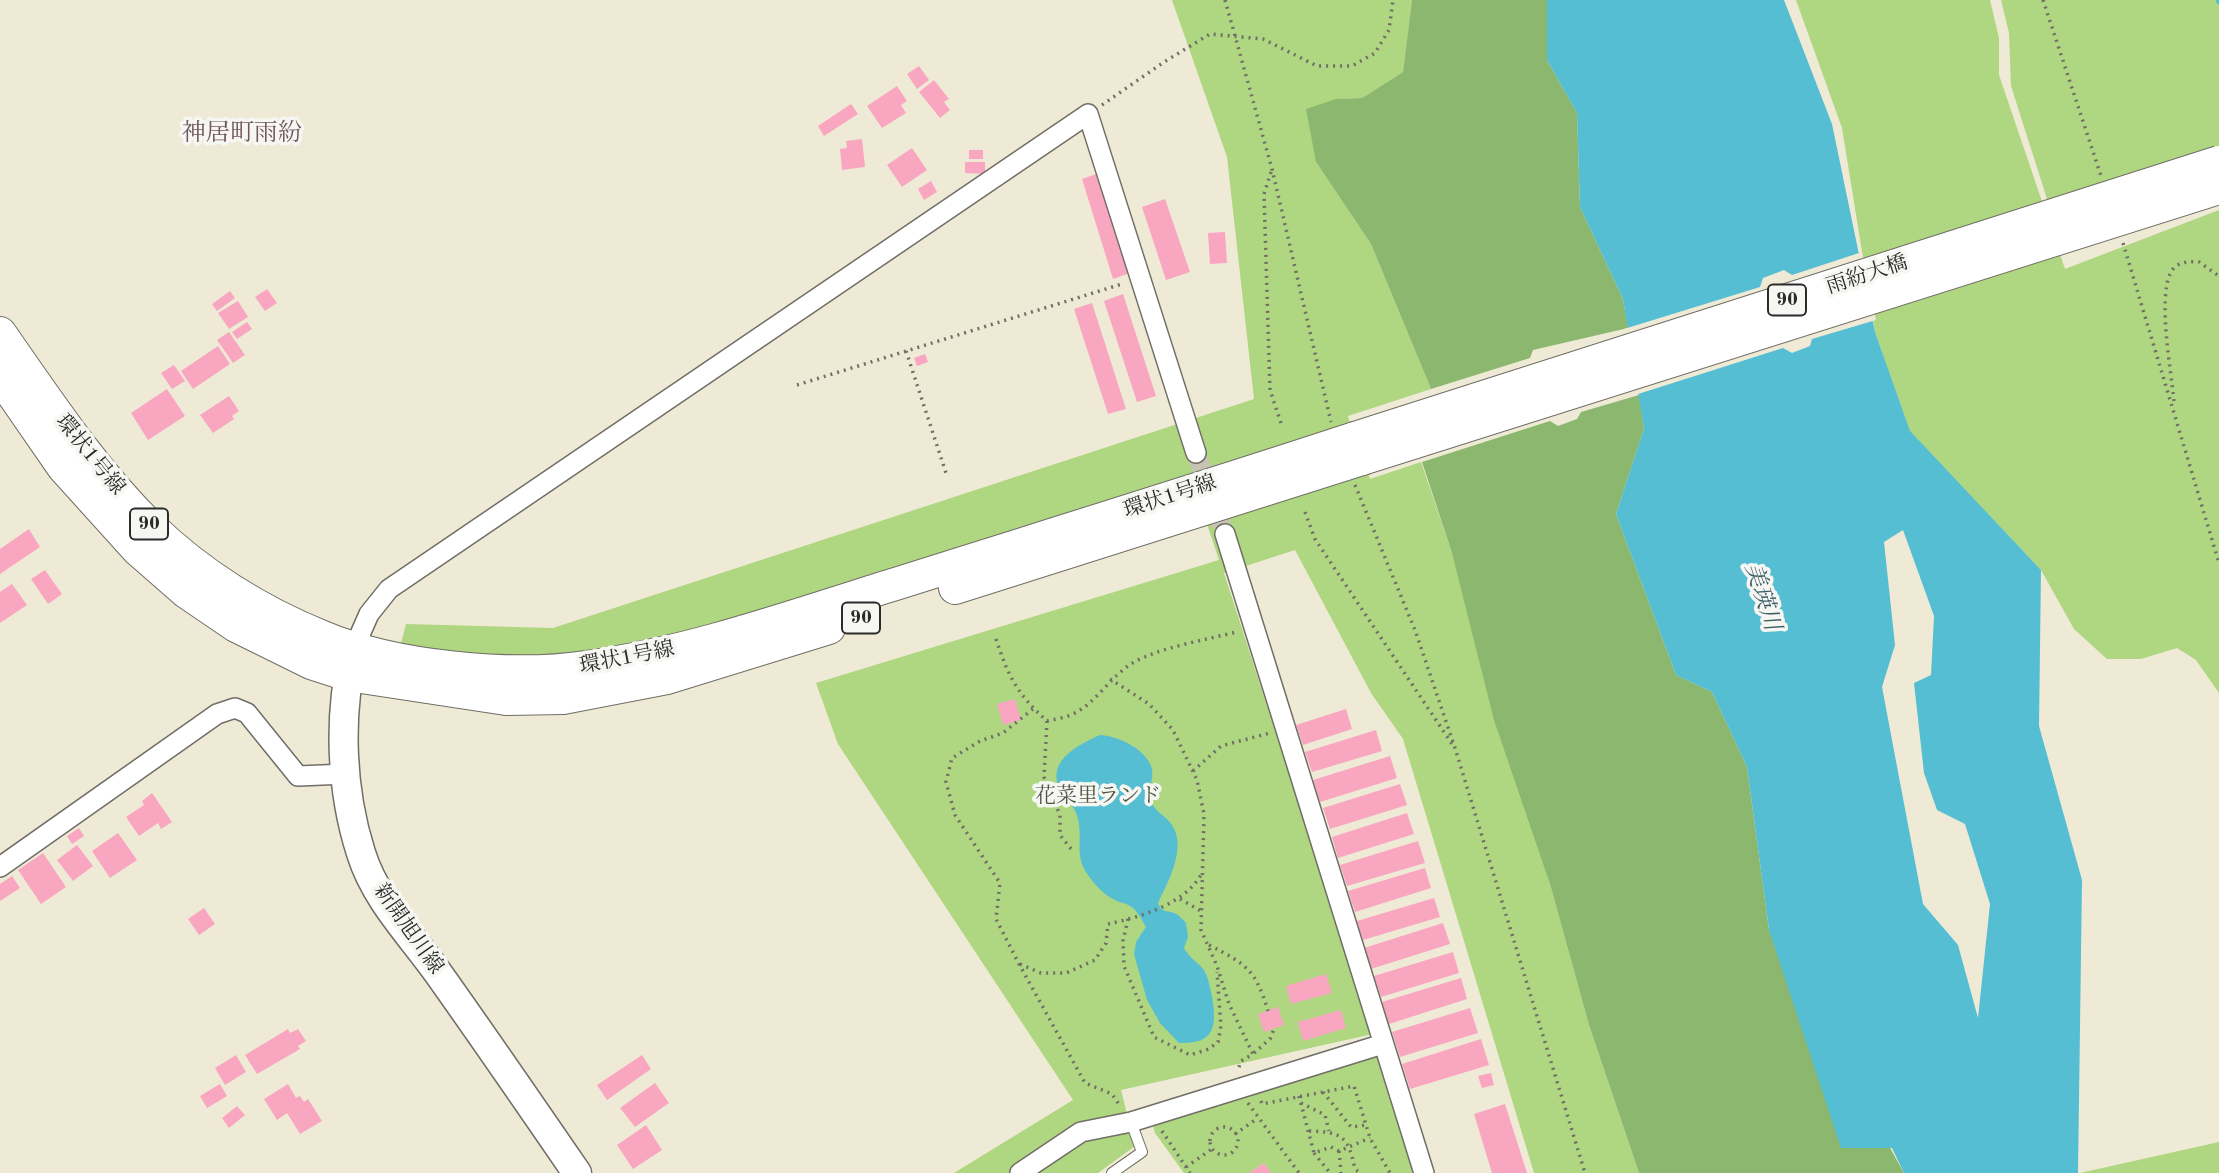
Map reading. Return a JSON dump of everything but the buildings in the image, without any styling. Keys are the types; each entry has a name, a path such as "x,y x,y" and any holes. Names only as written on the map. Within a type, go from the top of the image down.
{"main road":[{"name":"雨紛大橋","path":"1350,452 2219,162"},
{"name":"雨紛大橋","path":"1350,452 2219,188"},
{"name":"環状1号線","path":"0,333 79,446 150,526 200,569 258,605 322,637 351,661"},
{"name":"環状1号線","path":"0,376 64,467 138,550 186,592 236,626 311,663 401,659 519,671 582,668 663,653 1350,452"},
{"name":"新開旭川線","path":"351,661 344,739 349,802 361,855 386,903 436,970 577,1173"}],"street":[{"path":"351,661 369,614 389,589 1088,114 1196,453"},
{"path":"1224,534 1424,1173"},
{"path":"0,867 217,713 235,708 247,713 298,776 346,774"},
{"path":"1020,1173 1081,1132 1132,1125 1383,1044"}],"lane":[{"path":"1112,1173 1142,1152 1132,1125"}],"path":[{"path":"1225,0 1350,452 1455,748 1585,1173"},
{"path":"1088,114 1210,34 1263,39 1317,66 1352,66 1376,53 1389,30 1392,0"},
{"path":"2043,0 2102,178"},
{"path":"1272,169 1264,194 1269,362 1270,390 1281,423"},
{"path":"2123,241 2219,563"},
{"path":"2174,409 2166,320 2166,292 2171,272 2178,264 2199,262 2219,276"},
{"path":"797,385 1141,278"},
{"path":"906,352 947,476"},
{"path":"1305,512 1315,539 1455,748"},
{"path":"1047,721 1072,715 1089,704 1110,679 1133,662 1255,627"},
{"path":"996,639 1008,676 1033,709 1047,721"},
{"path":"1110,679 1149,704 1172,730 1193,771 1204,814 1201,930 1217,966 1229,1004 1253,1054"},
{"path":"1033,709 1003,733 980,741 952,758 946,782 955,815 1000,883 996,919 1086,1083 1112,1094 1132,1125 1157,1125 1190,1173"},
{"path":"1047,721 1044,777 1060,815 1060,835 1072,850"},
{"path":"1193,771 1221,746 1286,729"},
{"path":"1019,964 1041,973 1066,973 1095,960 1106,943 1108,924 1135,917 1180,899 1197,882 1203,871"},
{"path":"1180,899 1200,911"},
{"path":"1128,919 1123,942 1124,966 1154,1037 1190,1055 1209,1049 1217,1042 1221,1026 1217,966"},
{"path":"1207,944 1237,960 1253,974 1262,989 1268,1011"},
{"path":"1274,1028 1270,1039 1241,1062 1236,1076 1262,1104 1354,1086 1370,1138 1390,1173"},
{"path":"1245,1087 1258,1118 1299,1173"},
{"path":"1323,1092 1351,1126 1367,1125"},
{"path":"1299,1096 1314,1153 1330,1173"},
{"path":"1301,1103 1325,1115 1329,1131"},
{"path":"1325,1115 1335,1108"},
{"path":"1235,1134 1258,1118"},
{"path":"1228,1128 1235,1134 1238,1142 1231,1153 1219,1154 1212,1149 1212,1136 1218,1129 1228,1128"},
{"path":"1308,1131 1329,1131 1342,1136 1350,1147 1355,1169 1360,1173"},
{"path":"1339,1152 1370,1138"},
{"path":"1314,1153 1331,1146 1339,1152 1341,1173"},
{"path":"1186,1167 1212,1149"}],"green space":[{"path":"1172,0 1412,0 1403,72 1362,98 1336,99 1316,162 1371,244 1431,389 1348,416 1351,428 664,642 519,660 400,647 406,624 553,628 1254,399 1227,157"},
{"path":"1412,0 1547,0 1547,60 1577,113 1580,207 1623,299 1628,328 1533,350 1530,358 1431,389 1371,244 1316,162 1306,109 1336,99 1362,98 1403,72"},
{"path":"1796,0 1990,0 1999,38 1999,75 2065,269 2219,210 2219,693 2196,660 2177,648 2141,659 2107,659 2074,629 2041,570 1910,432 1875,332 1842,128"},
{"path":"2001,0 2219,0 2219,148 2048,202 2011,86 2009,33"},
{"path":"1639,395 1644,429 1616,514 1676,675 1712,692 1747,767 1769,930 1904,1173 1639,1173 1589,1025 1550,884 1494,720 1452,553 1422,462 1550,421 1558,426 1577,419 1581,412"},
{"name":"花菜里ランド","path":"1421,462 1452,553 1589,1025 1639,1173 1534,1173 1403,739 1371,693 1295,550 1224,573 1373,1034 1121,1090 1135,1146 1098,1173 954,1173 1073,1100 838,744 816,683 1219,560 1205,518 1366,468 1370,479"},
{"path":"1371,1054 1383,1061 1418,1173 1271,1173 1264,1163 1249,1173 1184,1173 1155,1133 1151,1120"},
{"path":"2219,1142 2219,1173 2080,1173"}],"water":[{"name":"美瑛川","path":"1547,0 1784,0 1832,124 1875,332 1910,431 2041,570 2039,726 2082,880 2078,1173 1904,1173 1892,1148 1841,1148 1769,930 1747,767 1712,692 1676,675 1616,514 1644,429 1623,299 1580,207 1577,113 1547,60","holes":["1903,530 1934,616 1931,675 1914,683 1924,773 1937,810 1965,824 1990,904 1978,1018 1958,945 1923,904 1882,687 1895,645 1884,542"]},
{"path":"1100,735 1123,741 1144,755 1152,769 1151,801 1172,825 1176,834 1177,854 1158,903 1162,910 1176,914 1186,923 1188,937 1184,948 1208,978 1214,1017 1211,1032 1207,1037 1191,1043 1179,1043 1160,1023 1147,1000 1134,954 1136,942 1146,927 1133,908 1111,898 1088,875 1081,861 1078,819 1056,777 1061,761 1068,754"}],"pier":[{"path":"1862,252 1876,320 1812,339 1810,346 1792,353 1783,348 1635,395 1624,329 1760,287 1763,278 1784,270 1792,275"}],"tunnel":[{"path":"1196,453 1225,534"}],"district":[{"name":"神居町雨紛","path":"242,134"}]}
